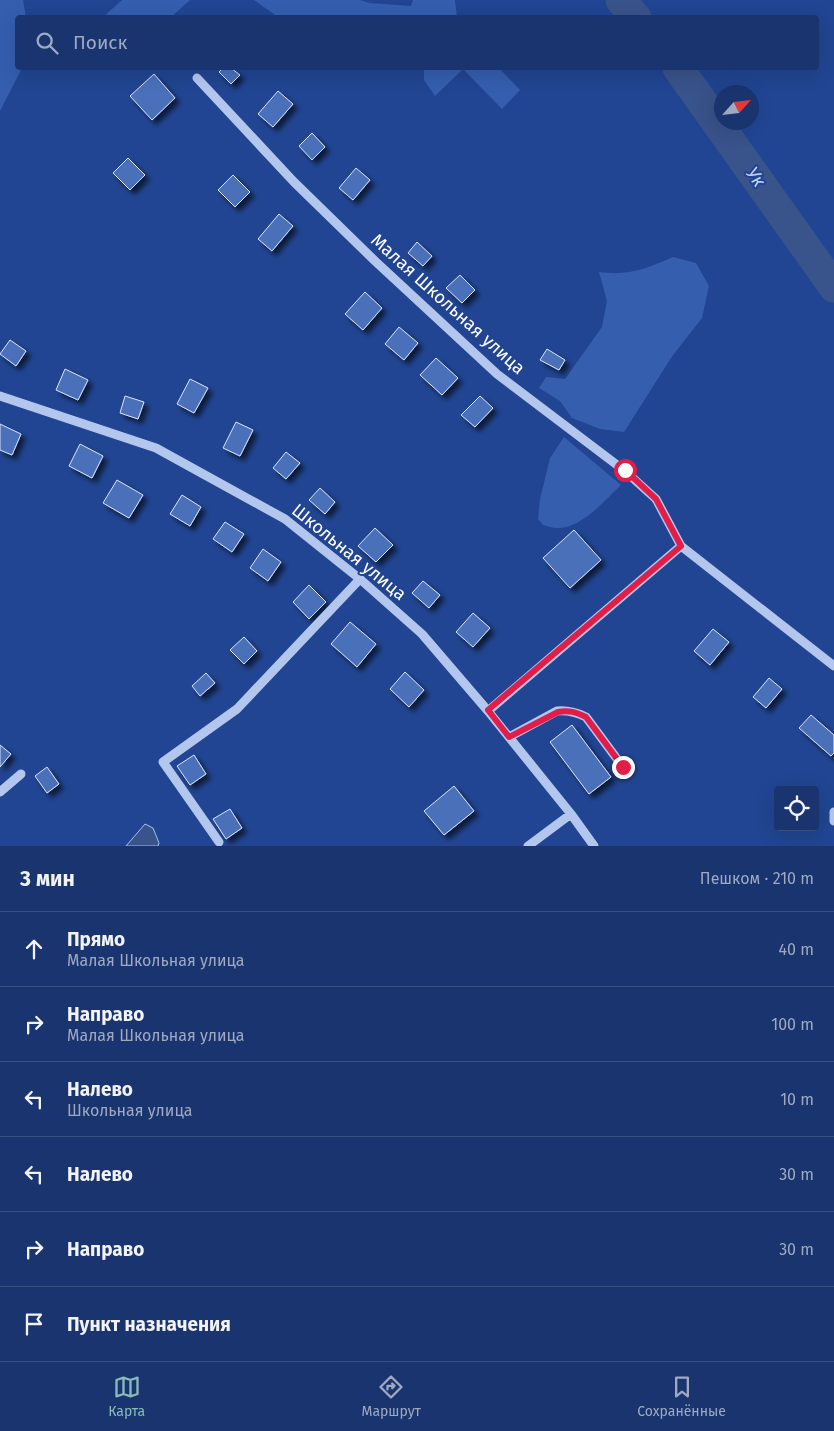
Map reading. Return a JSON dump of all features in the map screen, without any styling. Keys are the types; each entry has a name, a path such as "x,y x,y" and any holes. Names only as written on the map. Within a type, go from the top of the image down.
{"street":[{"name":"Малая Школьная улица","path":"197,78 294,182 375,261 497,374 625,470 656,499 681,546 834,666"},
{"name":"Школьная улица","path":"0,396 156,448 284,519 360,579 422,634 488,710 571,814 594,846"},
{"path":"488,710 681,546"},
{"path":"219,842 163,762 237,709 360,579"},
{"path":"509,737 558,712 566,710 578,712 586,717 623,767"},
{"path":"0,792 21,774"},
{"path":"834,812 834,820"},
{"path":"528,846 571,814"}],"shaded area":[{"path":"0,0 23,0 26,15 15,15 15,70 21,70 0,111"},
{"path":"122,0 190,0 173,15 105,15"},
{"path":"254,0 360,0 370,3 411,6 413,0 455,0 457,15 275,15"},
{"path":"424,70 462,70 435,96 424,80"},
{"path":"464,70 501,70 520,90 502,109"},
{"path":"673,257 696,263 709,286 702,318 673,355 624,432 600,429 572,418 560,401 539,388 546,377 565,379 602,327 607,301 599,272 628,272 654,265"},
{"path":"564,437 621,485 593,512 584,518 567,527 556,528 543,525 538,519 540,499 550,458"},
{"path":"145,824 153,828 159,843 158,846 126,846"}],"building":[{"path":"221,70 234,70 240,75 231,84 219,72"},
{"path":"154,74 175,98 152,120 130,96"},
{"path":"278,91 293,104 273,127 258,114"},
{"path":"312,133 325,147 312,160 299,146"},
{"path":"128,158 145,175 130,190 113,173"},
{"path":"356,168 370,180 353,200 339,188"},
{"path":"233,175 250,192 235,207 218,190"},
{"path":"279,214 293,226 272,251 258,239"},
{"path":"417,242 432,256 423,266 408,253"},
{"path":"460,275 475,290 462,303 446,288"},
{"path":"365,292 382,308 363,330 345,314"},
{"path":"399,327 418,343 404,360 385,344"},
{"path":"10,340 26,351 16,366 0,354"},
{"path":"547,349 565,360 559,370 540,360"},
{"path":"436,358 458,378 442,395 420,375"},
{"path":"65,369 88,380 78,400 56,390"},
{"path":"190,379 208,388 194,413 177,404"},
{"path":"125,396 144,402 138,419 120,413"},
{"path":"480,396 493,408 475,427 461,415"},
{"path":"236,422 253,430 240,456 223,448"},
{"path":"0,424 21,434 12,455 0,450"},
{"path":"80,444 103,456 92,478 69,466"},
{"path":"286,452 300,463 286,479 273,468"},
{"path":"117,480 143,495 129,518 103,503"},
{"path":"320,488 335,502 325,514 309,500"},
{"path":"182,495 201,507 190,526 170,514"},
{"path":"225,522 244,534 232,552 213,539"},
{"path":"375,528 393,545 376,562 358,546"},
{"path":"574,530 601,560 570,588 543,558"},
{"path":"263,549 281,562 268,581 250,568"},
{"path":"423,581 440,595 429,608 412,593"},
{"path":"309,585 326,602 309,619 293,602"},
{"path":"473,613 490,628 473,647 456,632"},
{"path":"350,622 376,644 357,667 331,644"},
{"path":"713,629 729,642 710,665 694,651"},
{"path":"244,637 257,651 244,664 230,650"},
{"path":"405,672 424,690 409,707 390,689"},
{"path":"206,673 215,683 200,696 192,686"},
{"path":"769,678 782,689 766,708 753,697"},
{"path":"811,715 834,735 834,753 831,756 799,728"},
{"path":"572,725 611,777 589,794 550,742"},
{"path":"0,745 11,754 0,767"},
{"path":"194,755 206,774 190,785 177,766"},
{"path":"47,767 59,784 47,793 35,776"},
{"path":"454,786 474,811 444,835 424,811"},
{"path":"230,809 242,828 226,839 213,819"}],"waterway":[{"name":"Ук","path":"621,0 634,15"},
{"name":"Ук","path":"679,70 834,287"}],"route":[{"path":"623,767 586,717 578,712 566,710 558,712 509,737 488,710 681,546 656,499 625,470"}]}
